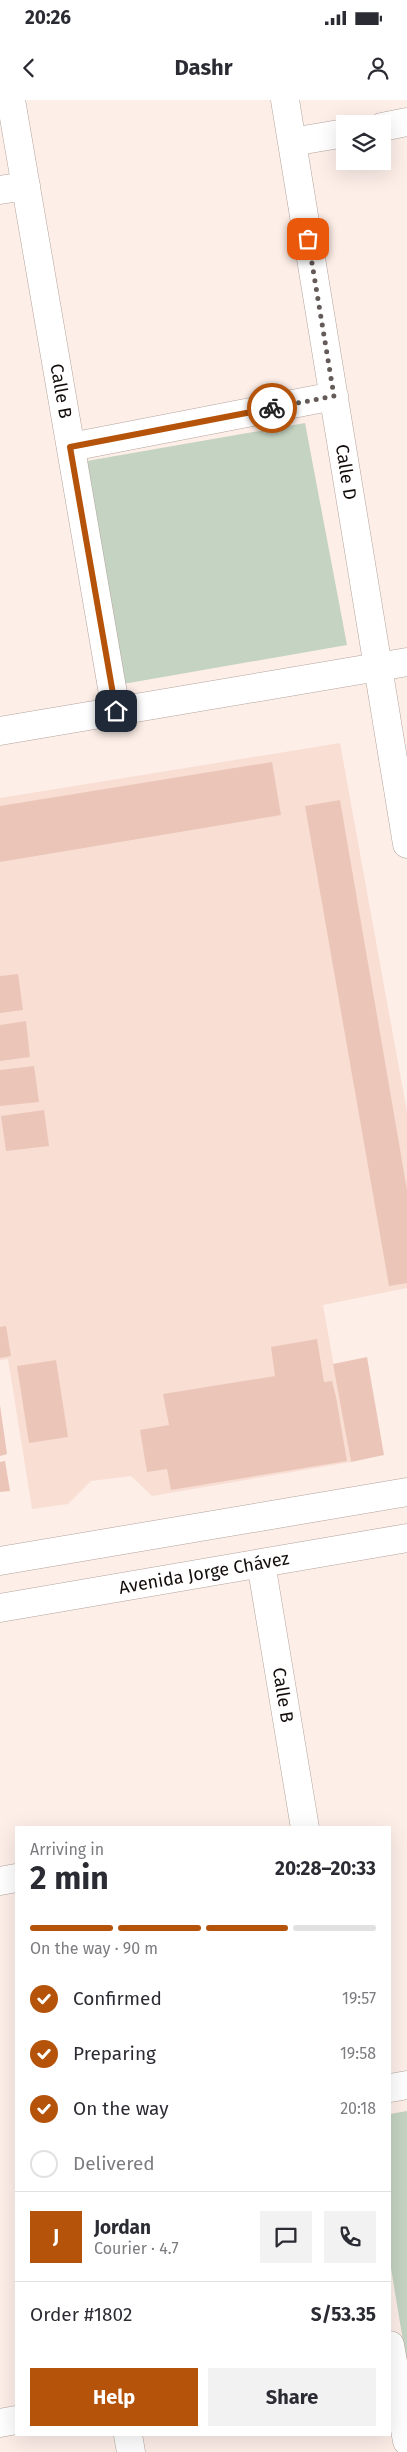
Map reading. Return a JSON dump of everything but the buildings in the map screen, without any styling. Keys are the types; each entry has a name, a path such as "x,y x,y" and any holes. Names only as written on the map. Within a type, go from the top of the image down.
{"street":[{"name":"Calle B","path":"11,100 13,188 70,447 116,711"},
{"name":"Calle D","path":"285,100 407,844"},
{"path":"391,125 407,122"},
{"path":"292,142 336,135"},
{"path":"70,447 334,396"},
{"path":"0,731 407,662"},
{"path":"0,1561 407,1492"},
{"name":"Avenida Jorge Chávez","path":"0,1608 407,1538"},
{"name":"Calle B","path":"261,1563 304,1826"},
{"path":"0,1881 15,1878"},
{"path":"391,2088 407,2085"},
{"path":"391,2354 407,2441"},
{"path":"0,2423 15,2420"},
{"path":"128,2436 131,2452"}],"shaded area":[{"path":"340,743 407,1112 407,1288 323,1305 351,1462 152,1496 131,1476 91,1481 68,1504 32,1509 8,1359 0,1360 0,798"}],"green space":[{"path":"305,423 347,645 123,684 81,462"},
{"path":"407,2111 407,2365 391,2268 391,2114"}],"way so far":[{"path":"272,408 334,396 308,239"}],"route":[{"path":"116,711 70,447 272,408"}]}
